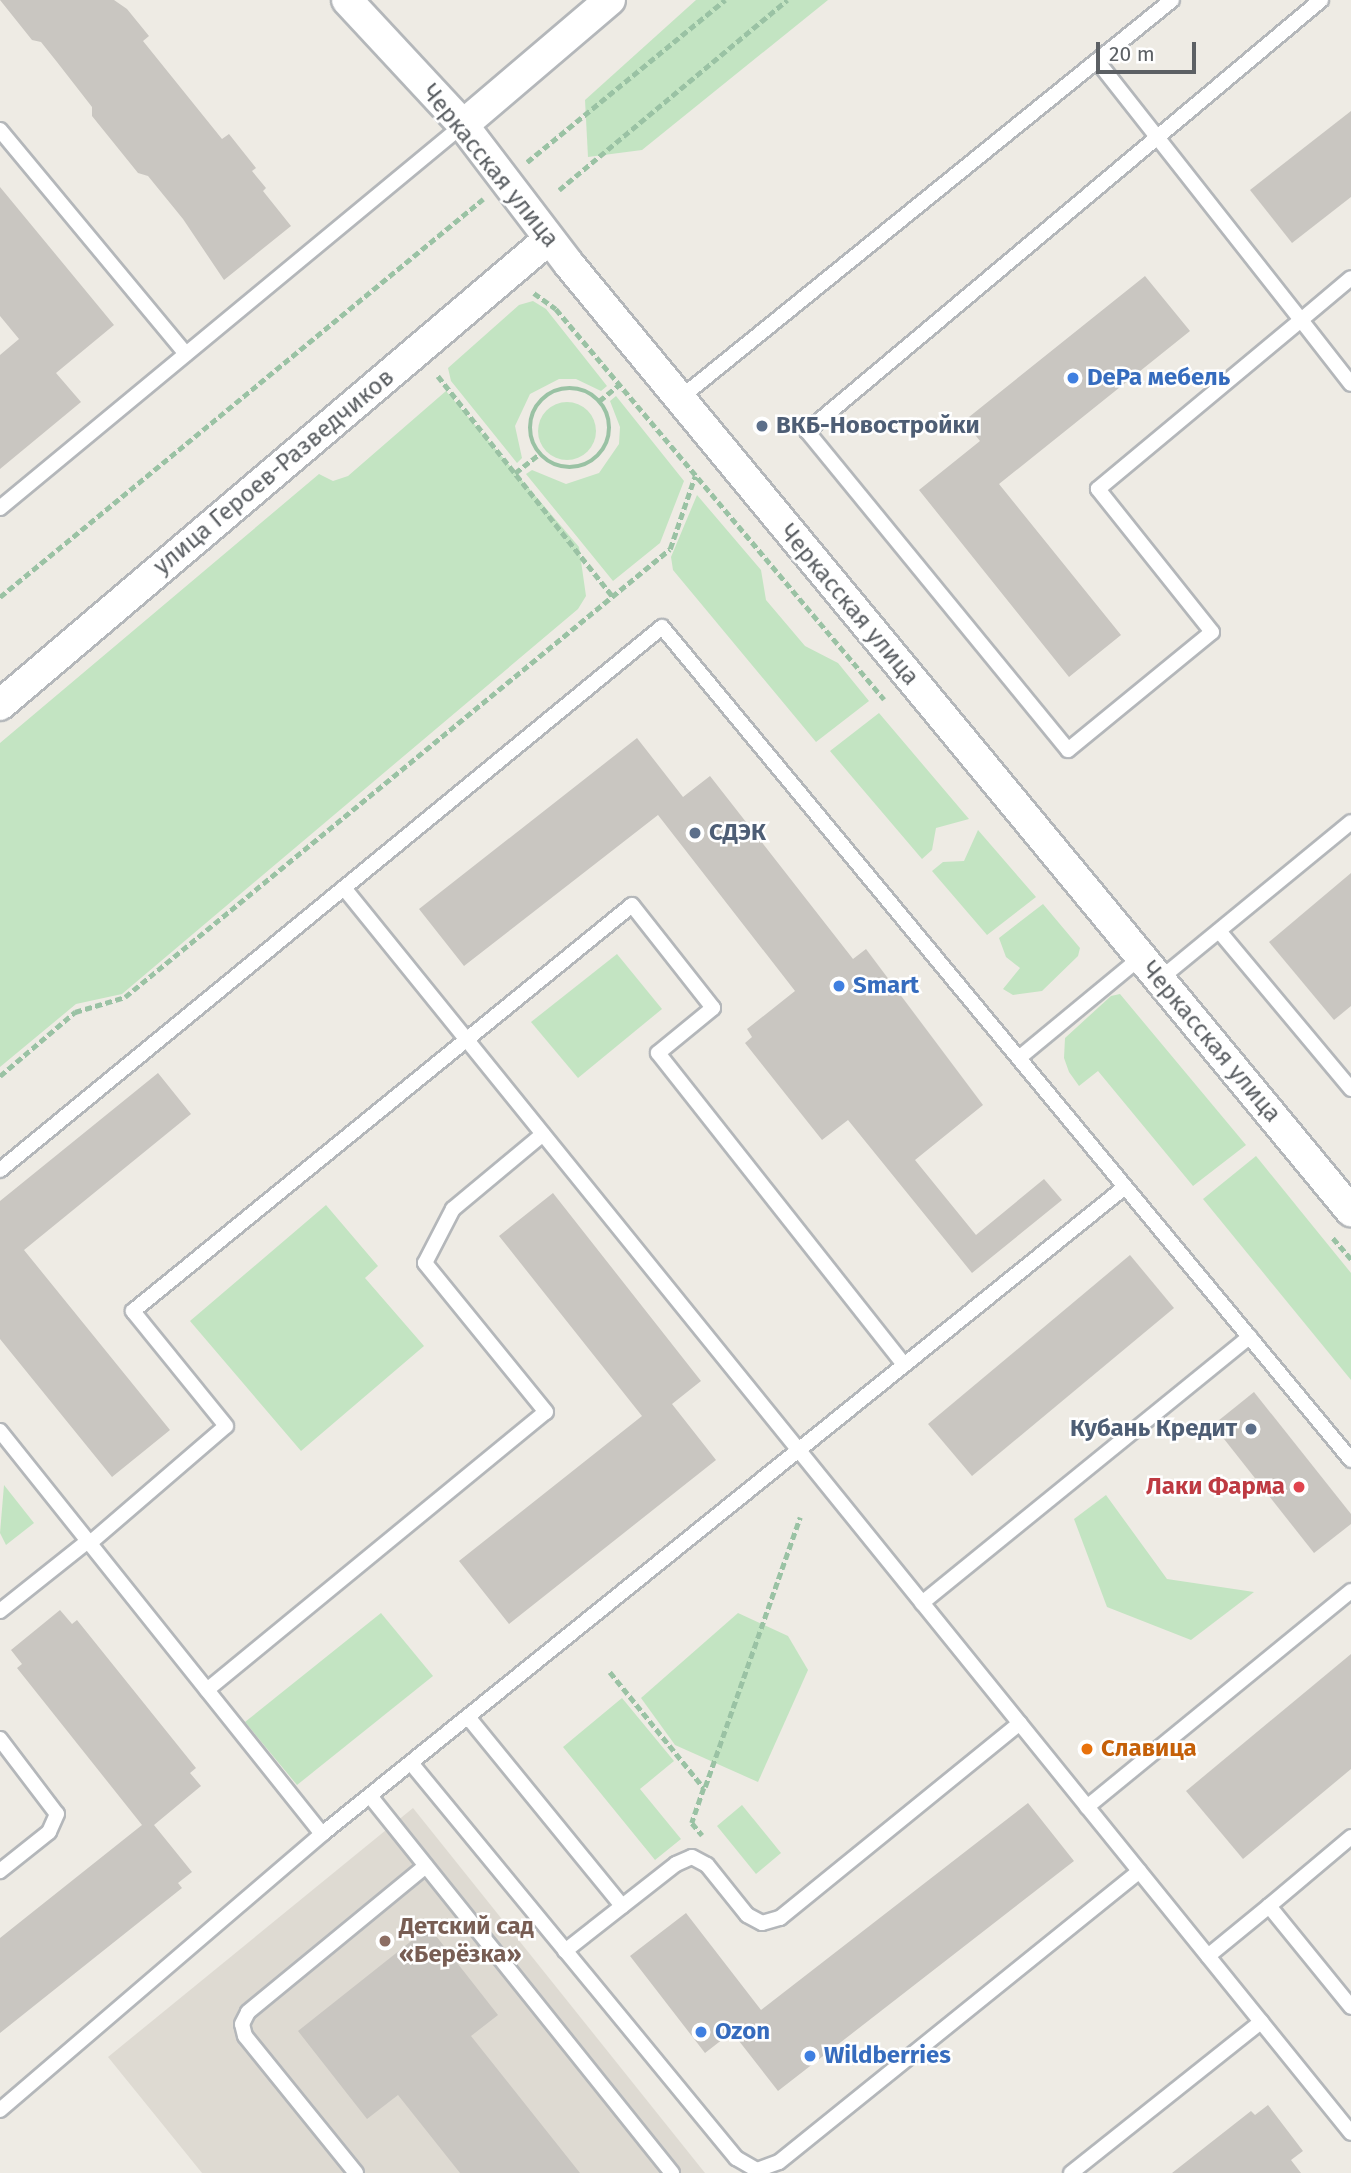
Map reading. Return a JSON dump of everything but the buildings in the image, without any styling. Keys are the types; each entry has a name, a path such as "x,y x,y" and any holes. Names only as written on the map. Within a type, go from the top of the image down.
{"street":[{"name":"Черкасская улица","path":"347,0 463,125 549,239 679,399 1141,957 1348,1200"},
{"path":"463,125 610,0"},
{"name":"улица Героев-Разведчиков","path":"0,705 549,239"}],"lane":[{"path":"679,399 1172,0"},
{"path":"1321,0 807,430 1068,750 1212,632 1098,489 1351,278"},
{"path":"1098,62 1351,384"},
{"path":"0,508 463,125"},
{"path":"0,130 186,354"},
{"path":"0,1170 662,627 1351,1460"},
{"path":"1160,979 1351,822"},
{"path":"344,888 1351,2133"},
{"path":"0,1611 89,1542 226,1426 133,1311 632,905 713,1007 658,1053 904,1365"},
{"path":"1219,931 1350,1087"},
{"path":"1019,1058 1141,957"},
{"path":"207,1690 546,1412 425,1264 453,1209 542,1134"},
{"path":"0,2110 322,1834 1125,1186"},
{"path":"922,1603 1249,1337"},
{"path":"0,1432 322,1834"},
{"path":"1087,1807 1351,1591"},
{"path":"468,1717 622,1906"},
{"path":"565,1951 676,1864 692,1857 707,1865 747,1914 762,1923 780,1918 1020,1723"},
{"path":"0,1740 57,1814 49,1832 0,1871"},
{"path":"411,1763 736,2158 757,2170 779,2162 1139,1871"},
{"path":"370,1796 672,2173"},
{"path":"1208,1956 1351,1837"},
{"path":"356,2173 245,2036 242,2024 248,2012 426,1866"},
{"path":"1269,1906 1351,2007"},
{"path":"1071,2173 1262,2022"}],"path":[{"path":"0,597 725,0"},
{"path":"559,190 787,0"},
{"path":"523,293 546,298 890,707"},
{"path":"437,369 438,377 613,597"},
{"path":"599,401 619,385"},
{"path":"565,388 578,388 599,401 610,427 608,440 593,461 568,469 539,454 529,423 541,399 565,388"},
{"path":"514,473 539,454"},
{"path":"0,1076 75,1012 125,998 670,549 695,475"},
{"path":"1325,1228 1351,1259"},
{"path":"708,1842 692,1823 800,1517"},
{"path":"610,1672 705,1788"}],"shaded area":[{"name":"Детский сад «Берёзка»","path":"413,1808 705,2173 202,2173 108,2057"}],"green space":[{"path":"696,0 828,0 642,150 588,157 585,100"},
{"path":"533,301 546,309 607,386 601,391 576,379 559,379 530,394 515,426 522,458 517,463 451,381 448,368 519,305"},
{"path":"446,391 579,547 586,596 578,609 122,994 76,1004 0,1067 0,743 319,474 333,481 348,476"},
{"path":"616,396 684,481 660,543 613,581 526,474 532,470 566,484 599,473 619,444 620,427 610,401"},
{"path":"561,402 573,402 588,410 596,425 596,437 588,452 573,460 561,460 546,452 538,437 538,425 546,410"},
{"path":"697,495 761,570 766,600 805,646 838,663 869,701 816,742 673,570 671,557"},
{"path":"879,713 969,819 936,828 932,850 922,859 830,751"},
{"path":"978,830 1036,897 987,935 932,871 943,862 964,861"},
{"path":"1043,904 1080,948 1078,956 1042,991 1013,995 1003,989 1020,968 1006,957 999,938"},
{"path":"617,954 662,1009 578,1078 531,1022"},
{"path":"1120,994 1246,1145 1193,1186 1098,1071 1079,1086 1069,1072 1064,1058 1065,1038 1111,996"},
{"path":"1256,1156 1351,1273 1351,1380 1203,1199"},
{"path":"326,1205 378,1266 365,1278 424,1346 301,1451 190,1321"},
{"path":"4,1485 34,1523 6,1545 0,1533"},
{"path":"1106,1495 1167,1579 1254,1592 1191,1640 1107,1607 1074,1519"},
{"path":"381,1613 433,1676 297,1785 245,1722"},
{"path":"738,1613 788,1636 808,1670 758,1782 675,1745 641,1698"},
{"path":"622,1698 674,1761 640,1789 681,1839 655,1860 563,1747"},
{"path":"742,1805 781,1853 756,1874 717,1826"}],"place":[{"name":"DePa мебель","path":"1073,378"},
{"name":"ВКБ-Новостройки","path":"762,426"},
{"name":"СДЭК","path":"695,833"},
{"name":"Smart","path":"839,986"},
{"name":"Кубань Кредит","path":"1251,1429"},
{"name":"Лаки Фарма","path":"1299,1487"},
{"name":"Славица","path":"1087,1749"},
{"name":"Детский сад «Берёзка»","path":"385,1941"},
{"name":"Ozon","path":"701,2032"},
{"name":"Wildberries","path":"810,2056"}]}
